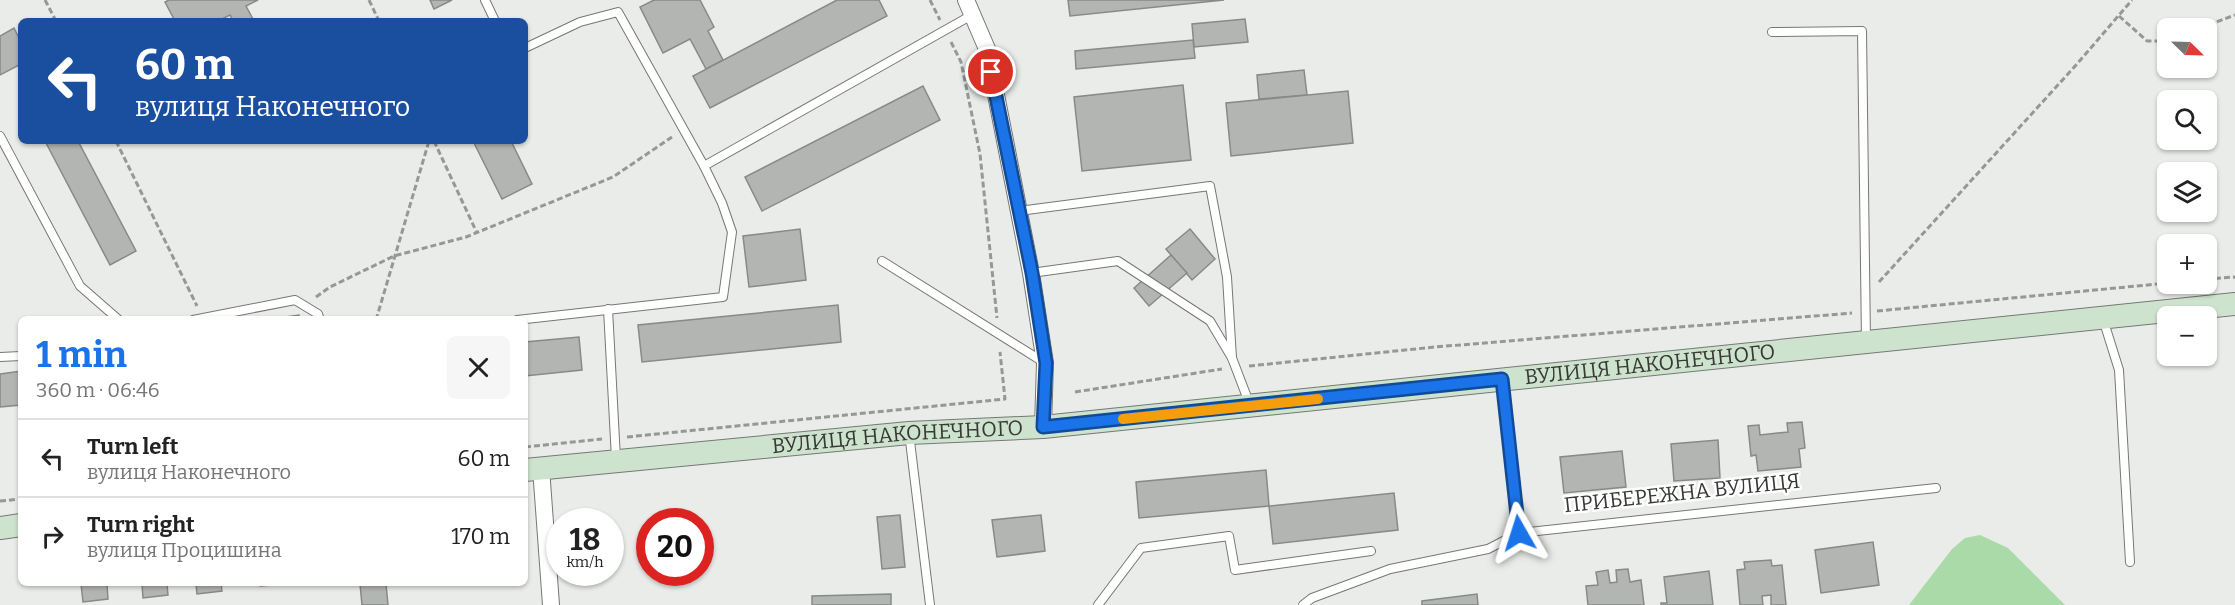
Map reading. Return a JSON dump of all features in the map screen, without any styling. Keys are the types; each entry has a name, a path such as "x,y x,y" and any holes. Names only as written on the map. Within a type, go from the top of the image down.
{"street":[{"path":"969,8 987,49 1032,273 1046,363 1043,427"},
{"name":"ВУЛИЦЯ НАКОНЕЧНОГО","path":"533,469 909,433 1043,427 1250,407 2235,304"},
{"path":"533,469 551,605"},
{"path":"0,528 18,525"}],"lane":[{"path":"485,0 494,18"},
{"path":"704,166 945,30 969,8"},
{"path":"528,47 580,22 618,12 704,166 722,203 732,232 723,297 528,319"},
{"path":"1772,32 1862,31 1866,342"},
{"path":"0,136 80,286 114,316"},
{"path":"1019,210 1210,186 1227,277 1232,358"},
{"path":"882,261 1046,363"},
{"path":"1032,273 1118,261 1210,321 1232,358 1250,407"},
{"path":"207,316 295,300 319,316"},
{"path":"608,309 616,461"},
{"path":"2103,318 2119,370 2130,562"},
{"path":"0,357 18,356"},
{"path":"1502,379 1519,533"},
{"path":"909,433 930,605"},
{"name":"ПРИБЕРЕЖНА ВУЛИЦЯ","path":"1303,605 1312,597 1390,569 1488,549 1519,533 1936,488"},
{"path":"1098,605 1141,548 1229,536 1235,570 1371,550"}],"path":[{"path":"45,0 54,18"},
{"path":"369,0 378,18"},
{"path":"528,447 1005,399 980,154 960,62 930,0"},
{"path":"1866,296 2070,73 2132,0"},
{"path":"2217,22 2235,15"},
{"path":"2119,16 2147,41 2157,41"},
{"path":"304,306 330,287 394,256 477,233 613,177 684,129"},
{"path":"117,144 202,316"},
{"path":"377,316 428,144"},
{"path":"435,144 477,233"},
{"path":"2217,278 2235,277"},
{"path":"1076,392 1204,371 1435,347 1866,312 2157,284"},
{"path":"0,501 18,499"}],"green space":[{"path":"1980,535 2008,548 2065,605 1909,605 1952,549 1965,538"}],"building":[{"path":"169,0 258,0 246,6 252,18 232,18 230,15 224,18 173,18 165,2"},
{"path":"430,0 452,0 434,9"},
{"path":"654,0 700,0 714,27 708,31 723,60 706,69 690,39 663,53 640,7"},
{"path":"837,0 879,0 887,16 710,108 693,76"},
{"path":"1068,0 1224,0 1070,16"},
{"path":"1245,19 1248,42 1194,47 1192,24"},
{"path":"14,28 18,36 18,66 0,75 0,36"},
{"path":"1193,40 1195,58 1076,69 1075,51"},
{"path":"1304,70 1307,95 1259,99 1257,75"},
{"path":"1183,85 1191,160 1082,171 1074,97"},
{"path":"923,86 940,120 762,211 745,177"},
{"path":"1348,91 1353,143 1231,156 1226,103"},
{"path":"47,144 80,144 136,251 110,265"},
{"path":"474,144 512,144 532,184 502,199"},
{"path":"800,229 806,280 749,287 743,236"},
{"path":"1190,229 1215,259 1192,280 1166,249"},
{"path":"1171,255 1187,273 1149,306 1134,288"},
{"path":"838,305 841,342 642,362 638,325"},
{"path":"579,337 582,370 528,376 528,342"},
{"path":"18,371 18,405 0,407 0,374"},
{"path":"1802,422 1805,448 1799,449 1801,467 1758,471 1756,455 1751,456 1748,426 1759,425 1760,435 1788,432 1787,423"},
{"path":"1718,440 1720,478 1674,481 1671,444"},
{"path":"1622,451 1626,487 1564,493 1560,457"},
{"path":"1266,470 1269,506 1139,518 1136,482"},
{"path":"1394,493 1398,530 1273,544 1269,506"},
{"path":"900,515 905,567 882,569 877,517"},
{"path":"1041,515 1045,551 997,557 992,520"},
{"path":"1873,542 1879,585 1821,593 1815,550"},
{"path":"1771,560 1772,566 1782,565 1786,605 1771,605 1771,595 1762,596 1763,605 1740,605 1737,570 1745,569 1744,562"},
{"path":"1628,569 1630,582 1641,580 1644,605 1588,605 1586,586 1598,585 1596,572 1608,570 1610,583 1617,582 1616,570"},
{"path":"1709,571 1713,605 1661,605 1661,603 1667,603 1664,577"},
{"path":"81,586 107,586 108,599 83,602"},
{"path":"142,586 167,586 168,595 143,598"},
{"path":"196,586 221,586 222,591 197,594"},
{"path":"360,586 386,586 388,605 362,605"},
{"path":"891,594 891,605 812,605 812,596"},
{"path":"1477,594 1478,605 1422,605 1422,601"}],"slow traffic":[{"path":"1123,419 1318,399"}],"route":[{"path":"991,72 1032,273 1046,363 1043,427 1502,379 1519,533"}]}
